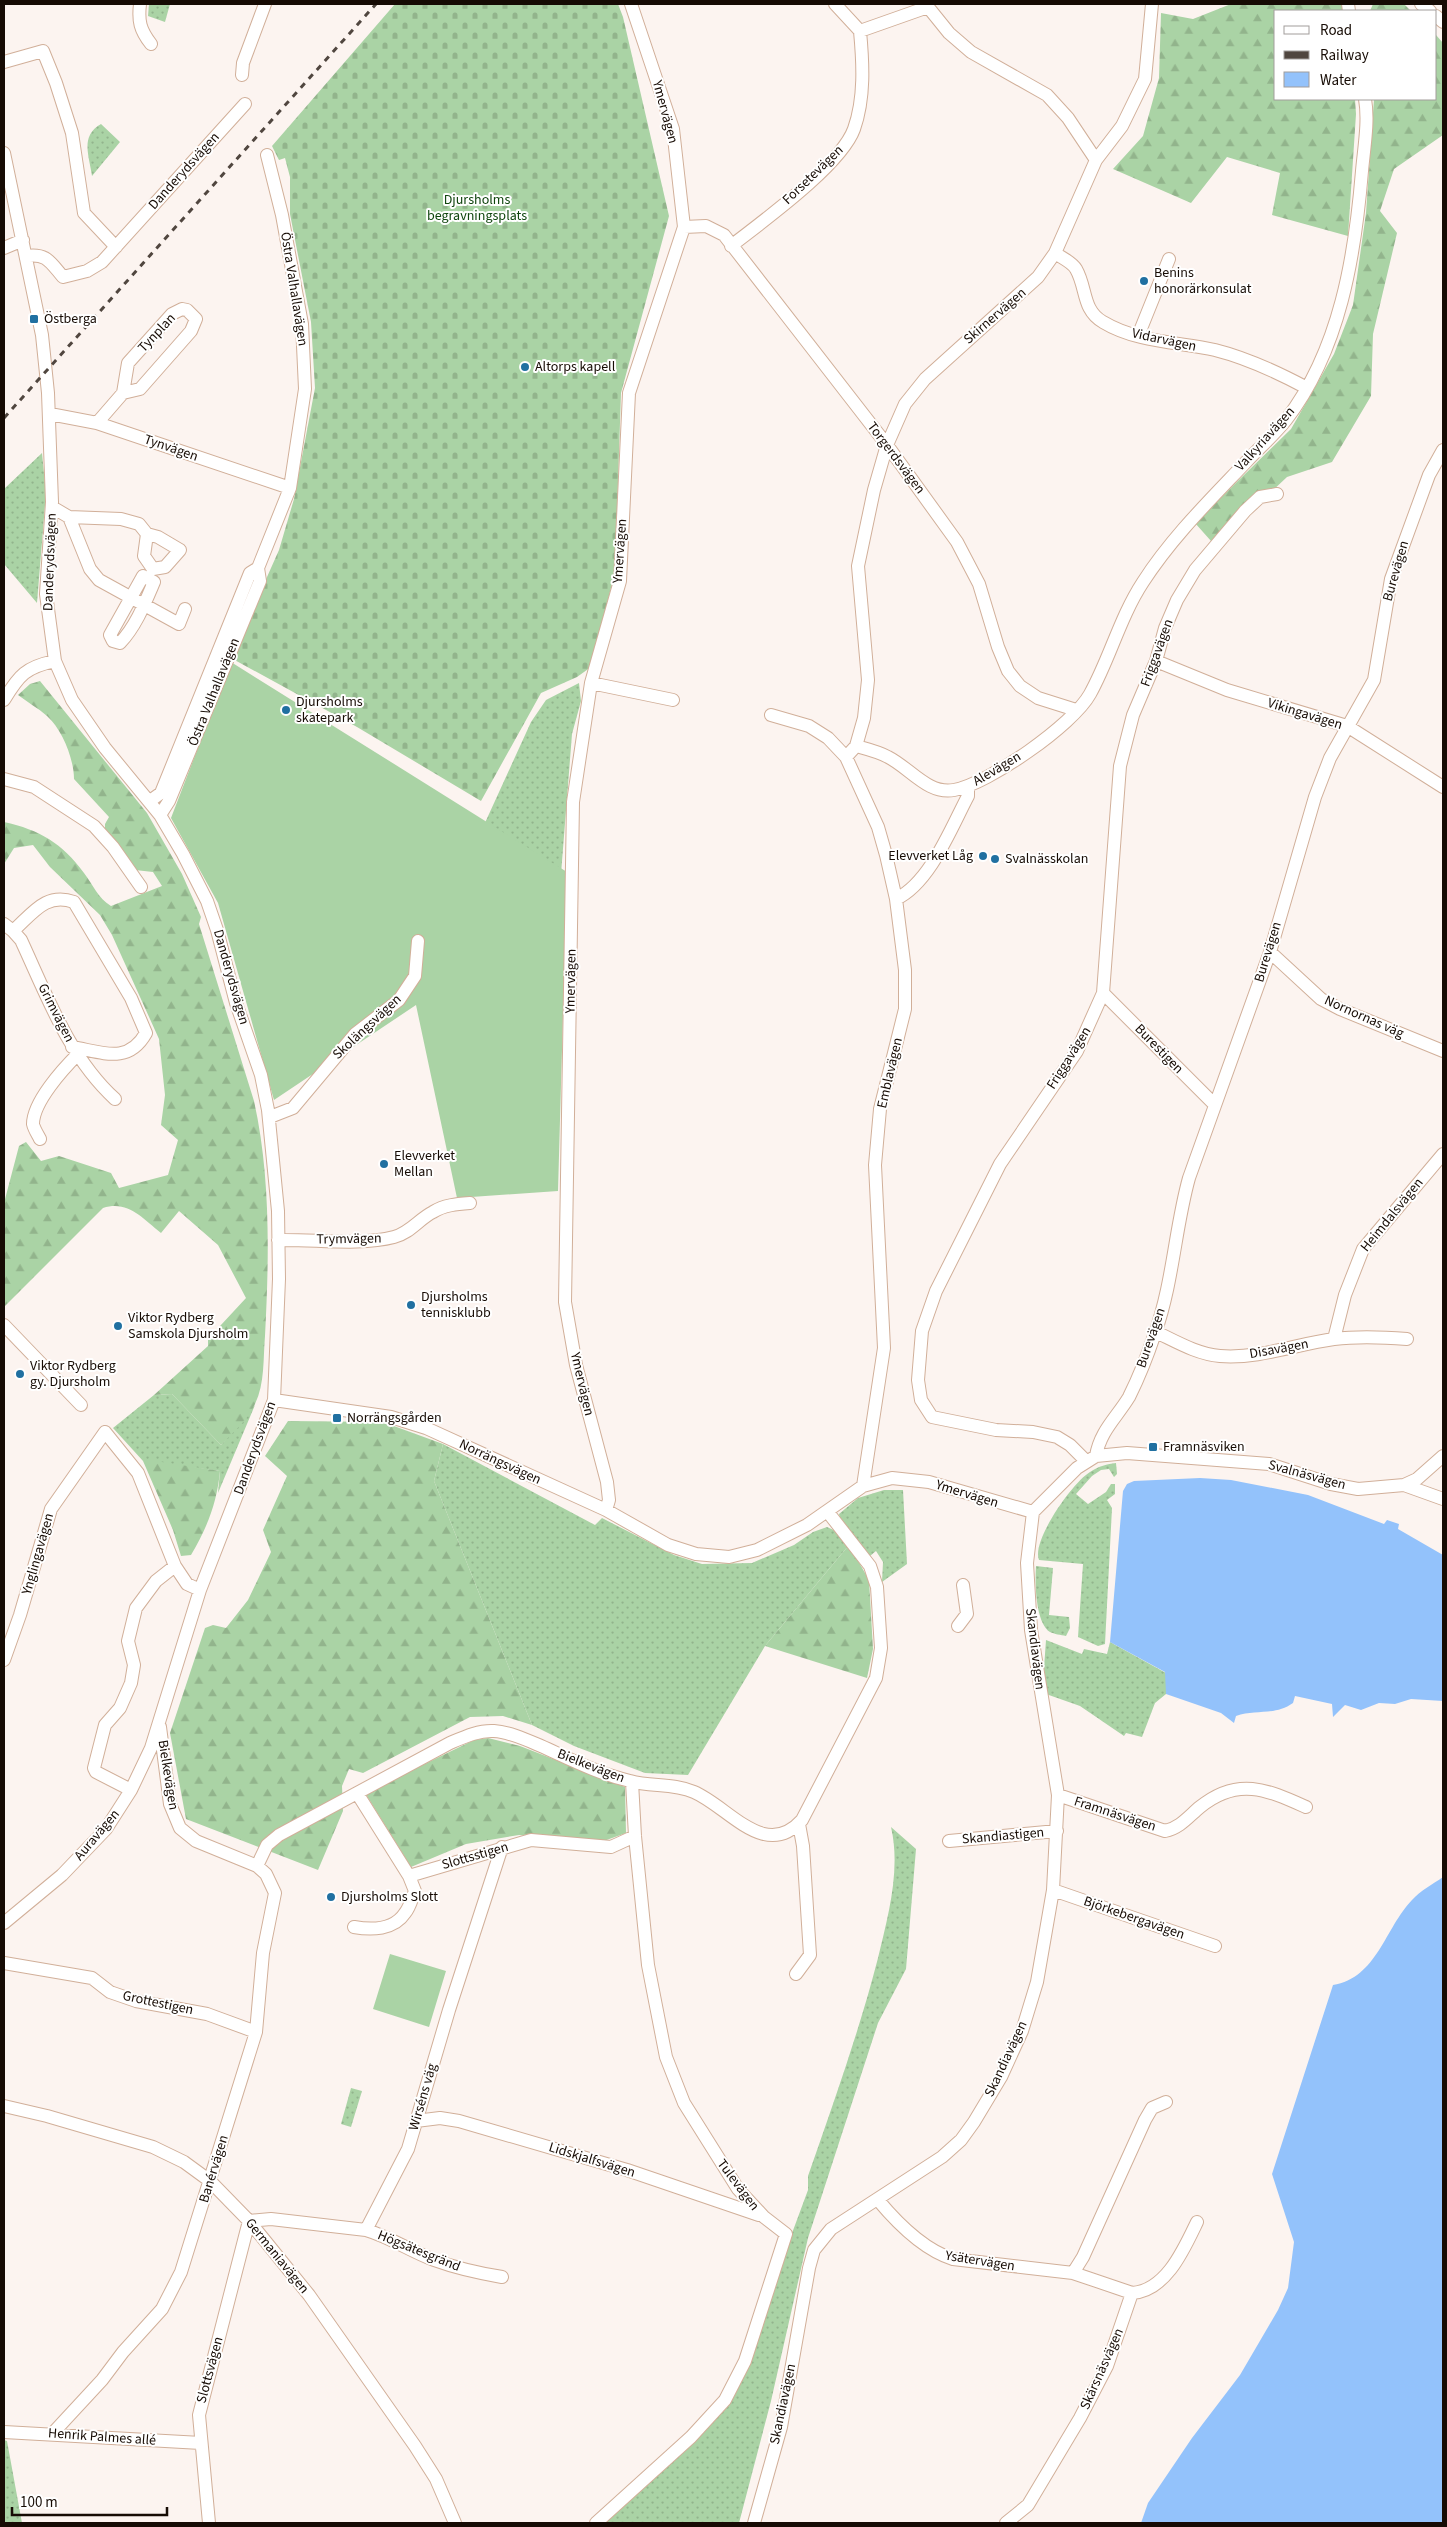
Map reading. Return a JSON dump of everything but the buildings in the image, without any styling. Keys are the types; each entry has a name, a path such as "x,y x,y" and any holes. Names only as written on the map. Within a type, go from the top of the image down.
{"street":[{"path":"140,4 138,20 142,33 152,44"},
{"path":"242,75 243,63 265,4"},
{"name":"Ymervägen","path":"631,4 673,129 684,226 629,393 620,581 591,683 573,802 565,1302 576,1365 607,1482 609,1500 606,1510 668,1545 696,1554 729,1557 757,1550 789,1536 863,1486 892,1478 930,1482 1033,1512"},
{"path":"835,4 860,31 928,6 949,33 971,52 1047,95 1068,118 1096,160"},
{"name":"Skirnervägen","path":"846,757 856,746 864,718 868,680 858,566 874,490 887,446 905,404 925,379 1038,277 1055,253 1096,160 1122,126 1145,79 1152,4"},
{"name":"Forsetevägen","path":"732,246 824,169 849,140 854,128 862,87 860,31"},
{"path":"4,62 43,51 56,83 72,133 84,213 116,247"},
{"name":"Valkyriavägen","path":"1076,710 1088,697 1100,675 1124,613 1164,552 1206,503 1286,420 1307,388 1323,355 1347,282 1360,197 1365,100"},
{"name":"Danderydsvägen","path":"26,256 39,254 46,258 63,277 87,272 102,262 245,104"},
{"name":"Danderydsvägen","path":"4,153 42,335 50,414 52,507 46,594 55,661 72,700 105,748 160,815 207,902 218,930 236,1003 261,1075 270,1117 278,1240 278,1327 274,1400 262,1436 200,1590 160,1724"},
{"name":"Östra Valhallavägen","path":"160,815 169,801 260,580 258,568 290,488 305,389 302,324 282,215 267,155"},
{"name":"Torgerdsvägen","path":"684,226 706,226 716,229 724,235 887,446 957,542 975,576 1008,671 1020,686 1038,698 1076,710"},
{"path":"4,248 23,240"},
{"name":"Vidarvägen","path":"1055,253 1076,269 1085,300 1091,311 1102,322 1138,336 1187,344 1244,359 1307,388"},
{"path":"1138,336 1169,259"},
{"name":"Tynplan","path":"97,423 123,393 128,363 172,314 182,309 192,314 196,323 192,332 140,389 123,393"},
{"name":"Tynvägen","path":"50,414 97,423 290,488"},
{"name":"Burevägen","path":"1091,1458 1104,1431 1129,1396 1156,1332 1177,1244 1182,1201 1214,1104 1270,952 1315,797 1330,758 1347,726 1366,698 1374,680 1391,579 1429,475 1443,450"},
{"name":"Friggavägen","path":"1091,1458 1057,1437 1033,1432 996,1430 932,1417 921,1400 918,1380 922,1331 947,1265 1000,1164 1077,1051 1103,993 1120,766 1133,716 1156,661 1165,628 1177,600 1195,570 1245,511 1260,497 1277,494"},
{"path":"52,507 69,517 121,520 139,524 147,534"},
{"path":"69,517 90,569 98,580 179,624 185,610"},
{"name":"Östra Valhallavägen","path":"150,801 160,793 250,573 258,568"},
{"path":"143,576 154,582 143,606 128,635 120,643 113,641 110,635 143,576"},
{"path":"5,695 30,668 55,661"},
{"name":"Vikingavägen","path":"1156,661 1227,690 1347,726 1443,787"},
{"path":"591,683 673,700"},
{"name":"Alevägen","path":"856,746 887,756 933,789 944,791 968,786 1039,744 1076,710"},
{"name":"Emblavägen","path":"771,715 809,726 828,738 846,757 878,827 896,899 905,970 905,1008 880,1109 875,1165 884,1348 863,1486"},
{"path":"4,779 34,787 94,826 113,847 141,887"},
{"path":"896,899 916,885 933,862 968,796 968,786"},
{"path":"8,928 47,901 60,897 74,902 131,998 146,1033 139,1045 122,1055 75,1050 58,1074 35,1115 33,1126 40,1139"},
{"name":"Grimvägen","path":"8,928 20,940 75,1050 92,1077 115,1099"},
{"name":"Skolängsvägen","path":"270,1117 293,1108 355,1034 399,1000 415,976 418,941"},
{"name":"Nornornas väg","path":"1270,952 1322,999 1340,1009 1443,1050"},
{"name":"Burestigen","path":"1103,993 1214,1104"},
{"name":"Heimdalsvägen","path":"1334,1339 1345,1295 1363,1249 1443,1154"},
{"name":"Trymvägen","path":"278,1240 376,1241 397,1236 411,1229 433,1212 455,1204 470,1203"},
{"path":"4,1325 81,1405"},
{"name":"Disavägen","path":"1156,1332 1196,1351 1219,1356 1237,1356 1278,1351 1334,1339 1377,1337 1407,1340"},
{"name":"Norrängsvägen","path":"274,1400 391,1417 426,1428 606,1510"},
{"name":"Ynglingavägen","path":"4,1660 20,1615 51,1509 105,1432 138,1473 175,1566"},
{"name":"Svalnäsvägen","path":"1091,1458 1127,1453 1234,1460 1269,1464 1331,1484 1358,1488 1404,1485 1418,1479 1443,1456"},
{"path":"1033,1512 1091,1458"},
{"path":"1404,1485 1443,1499"},
{"path":"812,1971 803,1846 799,1824 876,1678 881,1648 878,1587 870,1566 827,1511"},
{"name":"Skandiavägen","path":"754,2523 780,2427 809,2268 814,2250 831,2229 942,2158 960,2140 974,2122 1001,2076 1022,2031 1037,1982 1053,1890 1058,1795 1031,1630 1027,1563 1033,1512"},
{"path":"131,1790 96,1772 94,1768 105,1725 120,1708 131,1683 134,1665 128,1641 136,1608 156,1581 175,1566 187,1584 200,1590"},
{"path":"958,1626 967,1614 963,1585"},
{"name":"Bielkevägen","path":"160,1724 170,1804 180,1828 196,1841 257,1866 267,1845 279,1835 450,1743 475,1733 494,1731 525,1739 594,1769 632,1782 668,1785 695,1792 754,1830 770,1836 783,1835 799,1824"},
{"name":"Auravägen","path":"4,1923 62,1875 106,1828 131,1790 160,1724"},
{"name":"Tulevägen","path":"596,2523 704,2424 734,2386 745,2361 786,2234 764,2217 738,2188 684,2103 666,2057 648,1965 635,1836 632,1782"},
{"name":"Framnäsvägen","path":"1058,1795 1165,1831 1175,1829 1203,1805 1218,1797 1240,1790 1257,1788 1306,1807"},
{"path":"354,1927 371,1930 382,1928 405,1914 415,1891 410,1876 356,1793"},
{"name":"Skandiastigen","path":"949,1841 1057,1831"},
{"name":"Slottsstigen","path":"410,1876 502,1847 531,1840 611,1847 635,1836"},
{"name":"Wirséns väg","path":"366,2230 408,2149 449,2010 502,1847"},
{"name":"Banérvägen","path":"52,2434 102,2380 123,2352 162,2309 181,2272 256,2032 262,1953 275,1893 266,1874 257,1866"},
{"name":"Björkebergavägen","path":"1053,1890 1216,1946"},
{"path":"796,1974 810,1955"},
{"name":"Grottestigen","path":"4,1963 92,1978 110,1992 136,2001 207,2014 256,2032"},
{"path":"1073,2273 1083,2257 1145,2120 1152,2108 1166,2102"},
{"name":"Germaniavägen","path":"4,2106 47,2116 153,2147 184,2162 210,2182 249,2221 309,2295 415,2446 436,2480 455,2523"},
{"name":"Lidskjalfsvägen","path":"416,2121 440,2118 459,2121 626,2170 764,2217"},
{"name":"Ysätervägen","path":"878,2200 920,2240 939,2254 953,2259 1073,2273 1132,2293"},
{"path":"249,2221 271,2219 366,2230"},
{"name":"Slottsvägen","path":"209,2523 199,2415 249,2221"},
{"path":"1132,2293 1144,2292 1160,2280 1183,2252 1197,2222"},
{"name":"Högsätesgränd","path":"366,2230 383,2235 432,2259 468,2270 502,2277"},
{"name":"Skärsnäsvägen","path":"1006,2523 1028,2505 1080,2418 1107,2366 1132,2293"},
{"name":"Henrik Palmes allé","path":"4,2432 201,2443"}],"green space":[{"path":"149,4 170,4 165,22 148,16"},
{"name":"Djursholms begravningsplats","path":"395,4 618,4 623,17 669,216 621,393 615,572 591,667 577,677 541,693 481,801 357,727 231,658 279,550 294,499 315,388 311,322 290,214 290,177 285,158 279,160 272,146"},
{"path":"1231,4 1349,4 1347,10 1274,10 1274,100 1355,100 1356,114 1348,236 1272,215 1280,173 1227,157 1191,203 1113,169 1143,136 1159,78 1161,13 1193,19"},
{"path":"1373,4 1404,4 1410,10 1370,10"},
{"path":"1437,36 1443,43 1443,135 1394,169 1380,211 1397,233 1373,334 1371,396 1332,462 1287,477 1249,513 1219,550 1195,523 1291,429 1334,354 1353,305 1366,213 1374,100 1437,100"},
{"path":"101,124 120,142 92,176 88,140 94,129"},
{"path":"42,453 46,493 37,603 4,564 4,489"},
{"path":"231,662 567,872 558,1191 457,1198 416,1005 274,1100 218,903 171,818"},
{"path":"40,681 147,813 182,874 201,917 199,924 254,1101 260,1130 266,1188 268,1248 263,1371 258,1396 252,1410 221,1445 172,1394 154,1395 208,1346 208,1339 246,1298 218,1245 179,1211 161,1233 141,1216 127,1208 112,1206 103,1208 4,1307 4,1203 19,1146 26,1142 41,1161 59,1156 111,1173 119,1188 168,1175 178,1140 161,1125 165,1095 159,1039 112,935 100,915 50,867 33,845 14,848 4,864 4,822 29,829 59,846 76,863 99,895 111,906 162,886 153,872 135,870 105,829 105,824 109,817 74,779 72,763 58,729 40,710 18,695 30,684"},
{"path":"579,683 581,701 572,734 560,887 458,882 531,722 546,700"},
{"path":"172,1394 221,1445 255,1405 218,1493 220,1471 143,1461 113,1428 154,1395"},
{"path":"288,1421 383,1422 443,1444 434,1481 532,1725 503,1716 470,1717 363,1773 349,1769 342,1786 343,1811 318,1870 186,1819 170,1733 205,1628 213,1625 226,1628 248,1600 271,1552 263,1530 287,1476 265,1456"},
{"path":"443,1444 595,1525 602,1518 674,1555 702,1564 752,1563 794,1545 813,1532 827,1527 838,1532 849,1545 765,1646 688,1775 645,1773 574,1746 532,1725 434,1481"},
{"path":"149,1460 220,1471 210,1515 191,1555 181,1556 173,1530 143,1461"},
{"path":"1116,1463 1117,1474 1114,1477 1109,1469 1101,1470 1092,1476 1076,1494 1088,1504 1106,1492 1111,1484 1115,1484 1115,1494 1107,1500 1112,1508 1105,1644 1098,1646 1078,1637 1083,1564 1039,1560 1038,1551 1047,1526 1074,1487 1093,1470"},
{"path":"884,1490 903,1490 907,1564 882,1582 883,1562 876,1551 870,1556 840,1519 839,1514 858,1498"},
{"path":"849,1545 869,1580 873,1649 867,1678 765,1646"},
{"path":"1036,1566 1053,1568 1049,1615 1069,1617 1070,1628 1066,1636 1050,1632 1041,1620 1037,1601"},
{"path":"1046,1640 1082,1654 1084,1649 1107,1654 1110,1642 1166,1673 1166,1694 1155,1703 1142,1737 1126,1733 1124,1736 1080,1706 1046,1694 1044,1668"},
{"path":"488,1738 520,1746 625,1787 626,1833 601,1842 519,1835 466,1844 411,1867 365,1793 474,1740"},
{"path":"891,1827 916,1849 906,1969 878,2023 808,2238 771,2401 739,2523 601,2523 731,2398 808,2190 808,2176 871,1986 892,1893 895,1860"},
{"path":"390,1954 446,1971 429,2027 373,2009"},
{"path":"351,2088 362,2091 351,2127 341,2124"},
{"path":"4,2440 7,2441 22,2523 4,2523"}],"water":[{"path":"1200,1478 1231,1480 1308,1495 1384,1524 1387,1520 1399,1524 1398,1529 1443,1555 1443,1701 1411,1699 1395,1704 1379,1703 1361,1710 1345,1705 1333,1717 1332,1704 1295,1696 1293,1703 1286,1707 1279,1710 1236,1716 1234,1723 1221,1713 1166,1694 1165,1672 1110,1642 1123,1491 1127,1484 1134,1481"},
{"path":"1443,1877 1443,2523 1141,2523 1148,2503 1192,2438 1240,2375 1278,2310 1288,2288 1294,2242 1272,2174 1333,1985 1348,1980 1360,1973 1379,1950 1394,1924 1412,1900"}],"railway":[{"path":"4,418 376,4"}],"place":[{"name":"Benins honorärkonsulat","path":"1144,281"},
{"name":"Östberga","path":"34,319"},
{"name":"Altorps kapell","path":"525,367"},
{"name":"Djursholms skatepark","path":"286,710"},
{"name":"Elevverket Låg","path":"983,856"},
{"name":"Svalnässkolan","path":"995,859"},
{"name":"Elevverket Mellan","path":"384,1164"},
{"name":"Djursholms tennisklubb","path":"411,1305"},
{"name":"Viktor Rydberg Samskola Djursholm","path":"118,1326"},
{"name":"Viktor Rydberg gy. Djursholm","path":"20,1374"},
{"name":"Norrängsgården","path":"337,1418"},
{"name":"Framnäsviken","path":"1153,1447"},
{"name":"Djursholms Slott","path":"331,1897"}]}
